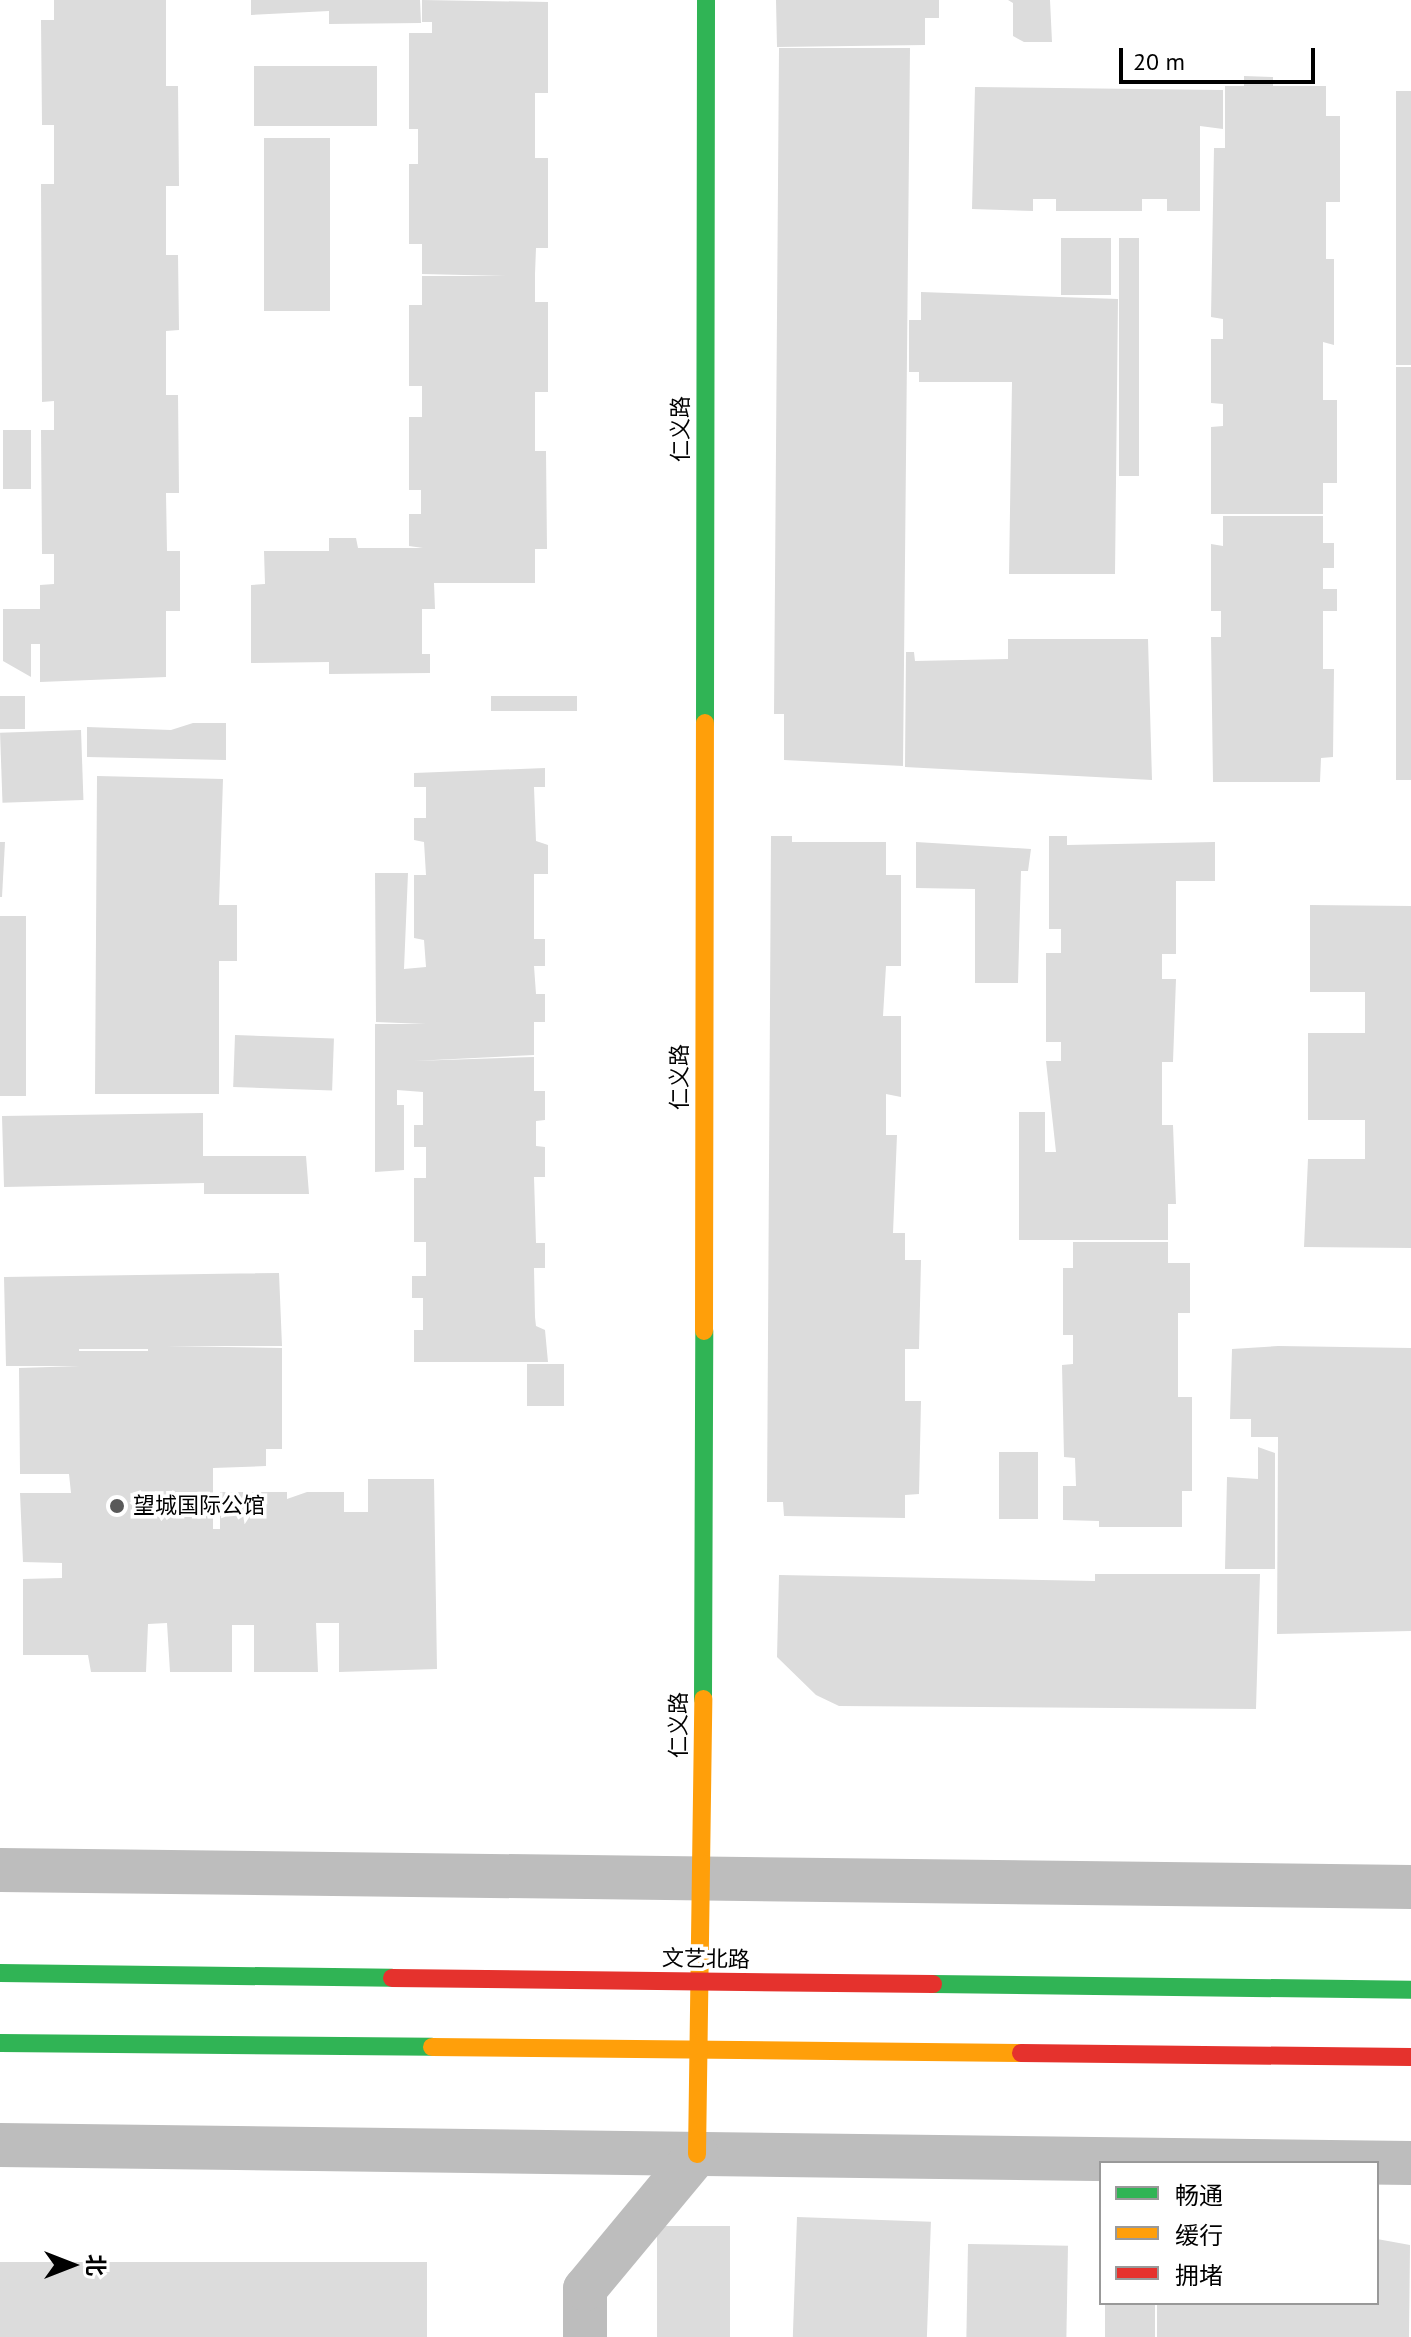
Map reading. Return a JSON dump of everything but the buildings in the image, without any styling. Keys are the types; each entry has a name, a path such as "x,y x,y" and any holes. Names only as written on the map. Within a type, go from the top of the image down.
{"main road":[{"name":"仁义路","path":"697,2154 701,1878 706,0"},
{"name":"文艺北路","path":"0,1973 1411,1990"},
{"path":"0,2043 1411,2057"}],"street":[{"path":"0,1870 1411,1887"},
{"path":"0,2145 1252,2161"},
{"path":"585,2337 585,2289 697,2154"},
{"path":"1379,2163 1411,2163"}],"traffic: fast":[{"path":"705,723 706,0"},
{"path":"703,1699 704,1331"},
{"path":"0,1973 392,1978"},
{"path":"933,1984 1411,1990"},
{"path":"0,2043 432,2047"}],"traffic: slow":[{"path":"704,1331 705,723"},
{"path":"697,2154 703,1699"},
{"path":"432,2047 1021,2053"}],"traffic: jam":[{"path":"392,1978 933,1984"},
{"path":"1021,2053 1411,2057"}],"place":[{"name":"望城国际公馆","path":"117,1506"}]}
